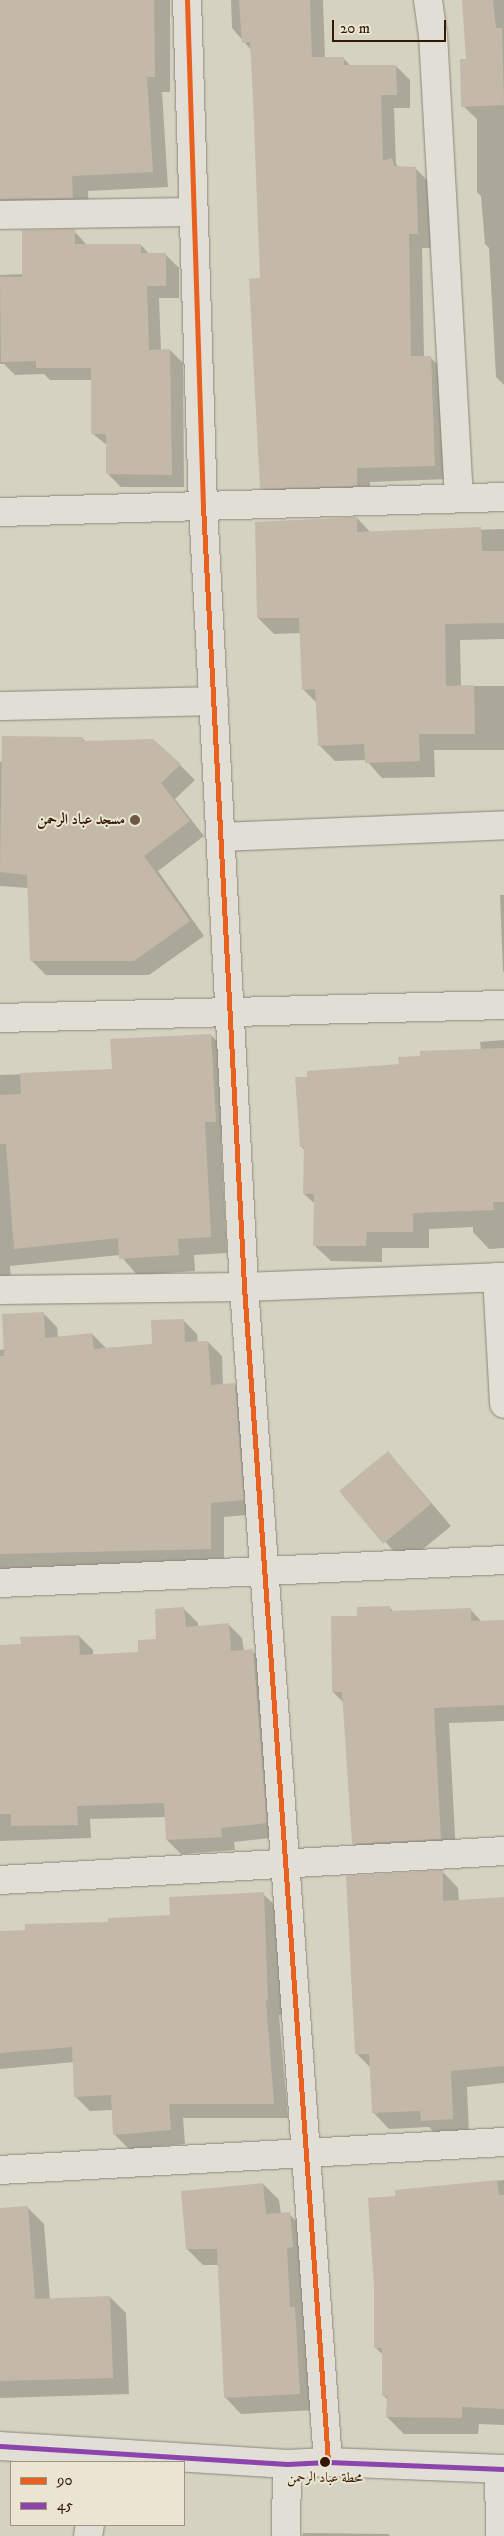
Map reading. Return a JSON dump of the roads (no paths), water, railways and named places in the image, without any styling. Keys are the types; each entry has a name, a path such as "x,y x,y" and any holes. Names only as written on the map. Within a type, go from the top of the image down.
{"street":[{"path":"186,0 203,506 223,837 244,1287 328,2462"},
{"path":"428,0 433,34 459,497"},
{"path":"0,215 194,212"},
{"path":"0,512 504,497"},
{"path":"0,706 214,701"},
{"path":"223,837 504,825"},
{"path":"0,1018 232,1010 504,1005"},
{"path":"0,1290 244,1287 500,1277 504,1404"},
{"path":"0,1583 504,1560"},
{"path":"0,1880 504,1851"},
{"path":"0,2170 504,2142"},
{"path":"0,2446 100,2458 287,2464 328,2462 502,2469 500,2536"},
{"path":"286,2536 287,2464"}],"place":[{"name":"مسجد عباد الرحمن","path":"135,820"},
{"name":"محطة عباد الرحمن","path":"325,2462"}]}
